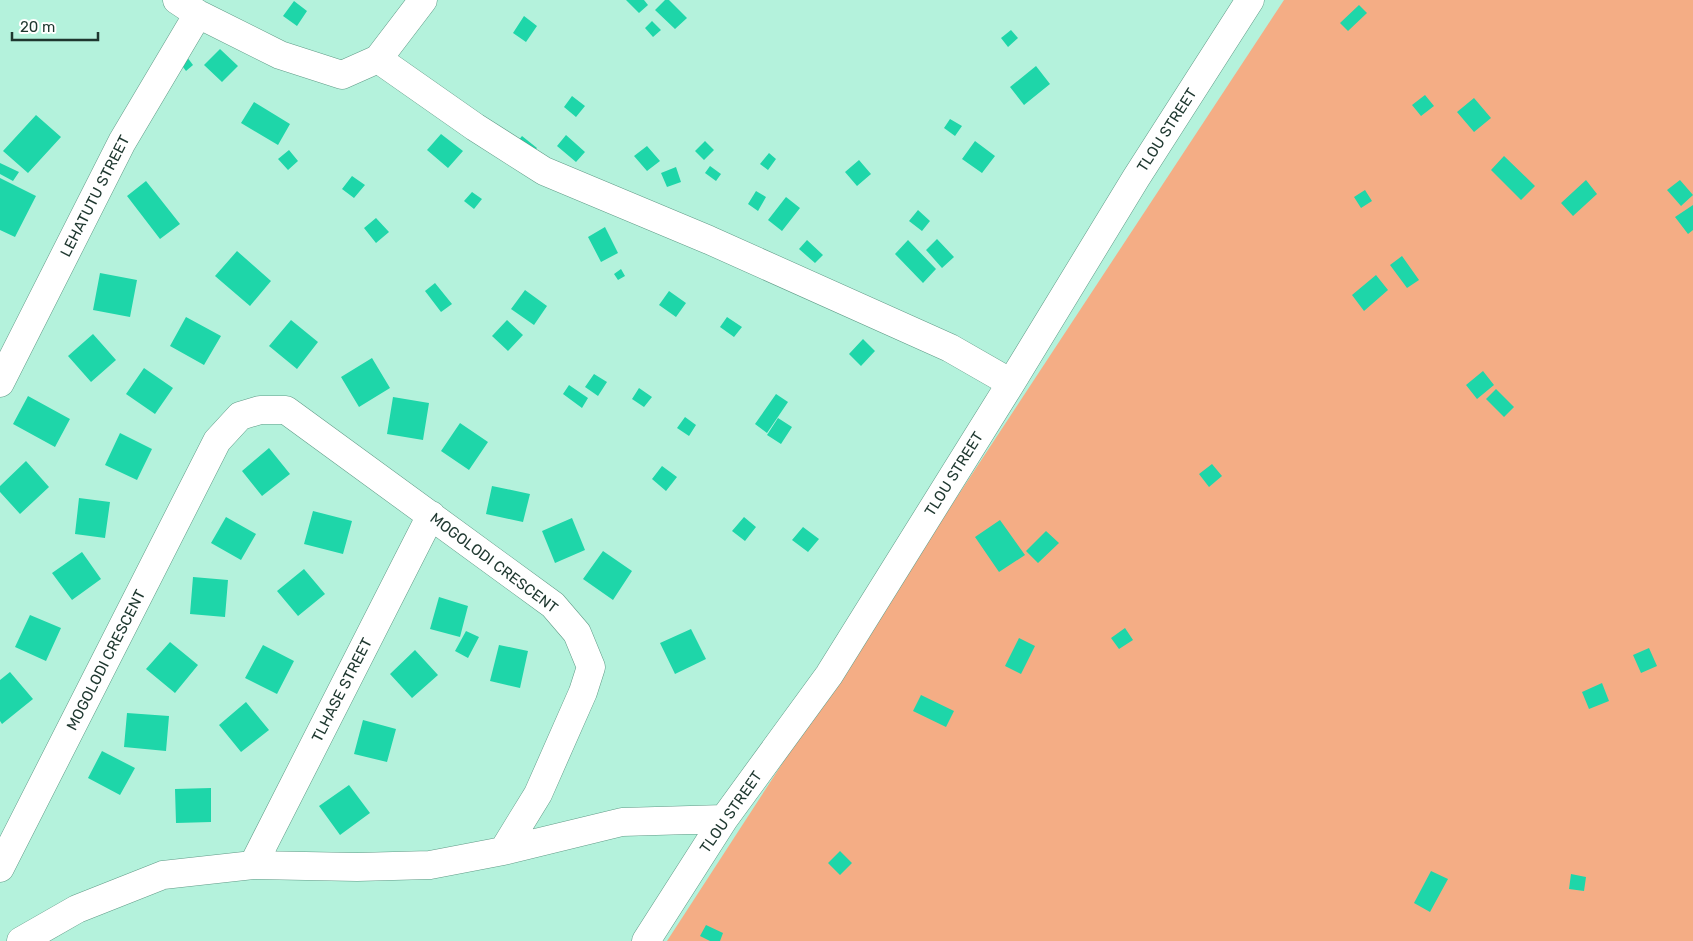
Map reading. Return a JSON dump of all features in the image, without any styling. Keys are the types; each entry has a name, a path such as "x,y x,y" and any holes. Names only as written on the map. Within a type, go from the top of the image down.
{"street":[{"path":"188,7 280,56 342,75 378,59 423,0"},
{"name":"TLOU STREET","path":"646,941 724,819 829,675 1136,178 1250,0"},
{"name":"LEHATUTU STREET","path":"0,383 188,7"},
{"path":"378,59 475,127 544,171 710,240 950,348 1011,383"},
{"name":"MOGOLODI CRESCENT","path":"0,868 217,441 240,416 260,410 286,410 553,605 577,633 591,668 583,692 538,794 503,850"},
{"name":"TLHASE STREET","path":"252,865 431,515"},
{"path":"21,941 77,909 164,875 252,865 357,868 430,865 622,822 724,819"}],"shaded area":[{"path":"1284,0 1693,0 1693,941 667,941 830,690"}],"building":[{"path":"626,0 644,0 648,5 639,13"},
{"path":"665,0 669,0 687,18 675,29 655,10"},
{"path":"294,1 307,11 297,26 283,16"},
{"path":"1359,5 1367,13 1348,31 1340,23"},
{"path":"524,16 537,26 526,42 513,33"},
{"path":"652,21 661,30 653,37 645,28"},
{"path":"1011,30 1018,38 1008,47 1001,38"},
{"path":"220,49 238,66 222,82 204,65"},
{"path":"187,57 193,65 186,71 180,63"},
{"path":"1036,66 1050,84 1024,105 1010,87"},
{"path":"1425,95 1434,106 1421,116 1412,105"},
{"path":"572,96 585,106 576,117 564,107"},
{"path":"1474,98 1491,118 1474,132 1457,112"},
{"path":"254,102 290,124 278,145 241,123"},
{"path":"36,115 61,137 28,173 3,151"},
{"path":"950,119 962,126 955,136 944,128"},
{"path":"441,134 463,151 448,168 427,150"},
{"path":"566,135 585,152 576,162 557,146"},
{"path":"522,136 537,148 528,159 514,146"},
{"path":"705,141 714,150 704,160 695,151"},
{"path":"975,141 995,156 982,173 962,159"},
{"path":"647,146 660,161 647,171 634,156"},
{"path":"289,150 298,161 288,170 278,159"},
{"path":"769,153 776,159 768,170 760,164"},
{"path":"1504,156 1535,186 1521,200 1491,170"},
{"path":"859,160 871,174 857,186 845,172"},
{"path":"0,163 19,172 13,181 0,174"},
{"path":"710,166 721,174 716,181 705,173"},
{"path":"676,167 681,182 667,187 661,173"},
{"path":"352,176 365,185 354,198 342,189"},
{"path":"0,178 36,196 15,237 0,230"},
{"path":"1586,180 1597,194 1573,216 1561,203"},
{"path":"1680,180 1693,195 1681,206 1667,190"},
{"path":"146,181 180,224 160,239 127,196"},
{"path":"1365,190 1372,201 1361,208 1354,197"},
{"path":"756,191 766,197 758,211 748,204"},
{"path":"472,192 482,199 474,209 464,201"},
{"path":"786,197 800,208 782,231 768,220"},
{"path":"1693,205 1693,230 1688,234 1675,217"},
{"path":"918,210 930,221 922,231 909,221"},
{"path":"376,218 389,232 376,243 364,228"},
{"path":"605,227 618,253 601,262 588,237"},
{"path":"937,239 954,257 942,268 926,250"},
{"path":"807,240 823,255 815,263 799,249"},
{"path":"908,240 936,269 923,283 895,254"},
{"path":"237,251 271,281 250,306 215,276"},
{"path":"1402,256 1419,280 1407,288 1390,265"},
{"path":"621,269 625,276 618,280 614,274"},
{"path":"100,273 137,280 130,317 93,310"},
{"path":"1376,275 1388,290 1364,311 1352,295"},
{"path":"435,283 452,304 441,312 425,291"},
{"path":"525,290 547,306 534,325 511,309"},
{"path":"669,291 686,303 676,317 659,305"},
{"path":"186,317 221,336 204,365 170,346"},
{"path":"727,317 742,327 734,337 720,327"},
{"path":"291,320 318,342 297,369 269,346"},
{"path":"507,320 523,335 508,351 492,336"},
{"path":"93,334 116,360 91,382 68,356"},
{"path":"863,339 875,351 861,366 849,354"},
{"path":"372,358 390,388 359,407 341,377"},
{"path":"144,368 173,388 155,414 126,394"},
{"path":"1483,371 1494,385 1477,399 1466,385"},
{"path":"594,374 607,382 598,396 585,387"},
{"path":"569,385 588,398 582,408 563,394"},
{"path":"639,388 652,397 644,407 632,399"},
{"path":"1496,389 1514,407 1504,417 1486,399"},
{"path":"776,394 788,402 767,433 755,424"},
{"path":"28,396 70,419 55,447 13,424"},
{"path":"393,397 429,403 423,440 387,434"},
{"path":"685,417 696,425 689,436 677,428"},
{"path":"778,418 792,427 781,444 767,435"},
{"path":"460,423 488,442 469,470 441,451"},
{"path":"120,433 152,449 137,480 105,465"},
{"path":"269,448 290,474 262,496 242,471"},
{"path":"26,461 49,487 20,514 0,492 0,486"},
{"path":"1212,464 1222,476 1209,487 1199,474"},
{"path":"662,466 677,477 666,491 652,479"},
{"path":"492,486 530,494 523,522 486,514"},
{"path":"79,498 110,502 105,538 75,534"},
{"path":"313,511 352,521 343,554 304,544"},
{"path":"226,517 256,534 241,560 211,543"},
{"path":"744,517 756,527 745,541 732,531"},
{"path":"572,518 585,550 555,563 542,531"},
{"path":"1000,520 1025,555 999,572 975,537"},
{"path":"803,527 819,539 808,552 792,540"},
{"path":"1046,531 1059,543 1038,563 1026,551"},
{"path":"603,551 632,571 613,600 583,579"},
{"path":"82,552 101,579 72,600 52,573"},
{"path":"304,569 325,594 298,616 277,591"},
{"path":"193,577 228,580 225,617 190,614"},
{"path":"439,597 468,606 460,637 430,629"},
{"path":"30,615 61,628 46,661 15,647"},
{"path":"1125,628 1133,640 1119,649 1111,638"},
{"path":"691,629 706,659 675,674 660,643"},
{"path":"466,631 479,637 468,658 455,651"},
{"path":"1019,638 1035,646 1021,674 1005,666"},
{"path":"170,642 198,665 175,693 146,669"},
{"path":"263,645 294,661 277,694 245,678"},
{"path":"499,645 528,651 520,688 490,681"},
{"path":"1649,648 1657,666 1641,673 1633,655"},
{"path":"415,650 438,675 412,698 390,674"},
{"path":"10,672 33,699 2,724 0,721 0,680"},
{"path":"1602,683 1609,701 1589,709 1582,692"},
{"path":"921,695 954,711 946,727 913,711"},
{"path":"246,702 269,730 241,752 219,725"},
{"path":"127,713 169,716 166,751 124,747"},
{"path":"363,720 396,729 387,762 354,754"},
{"path":"102,751 135,768 120,795 88,778"},
{"path":"349,785 370,813 340,835 319,806"},
{"path":"211,788 211,822 176,823 175,789"},
{"path":"840,851 852,863 840,875 828,863"},
{"path":"1431,871 1448,879 1430,912 1414,903"},
{"path":"1571,874 1586,877 1584,891 1569,889"},
{"path":"706,925 723,933 720,941 710,941 700,936"}]}
